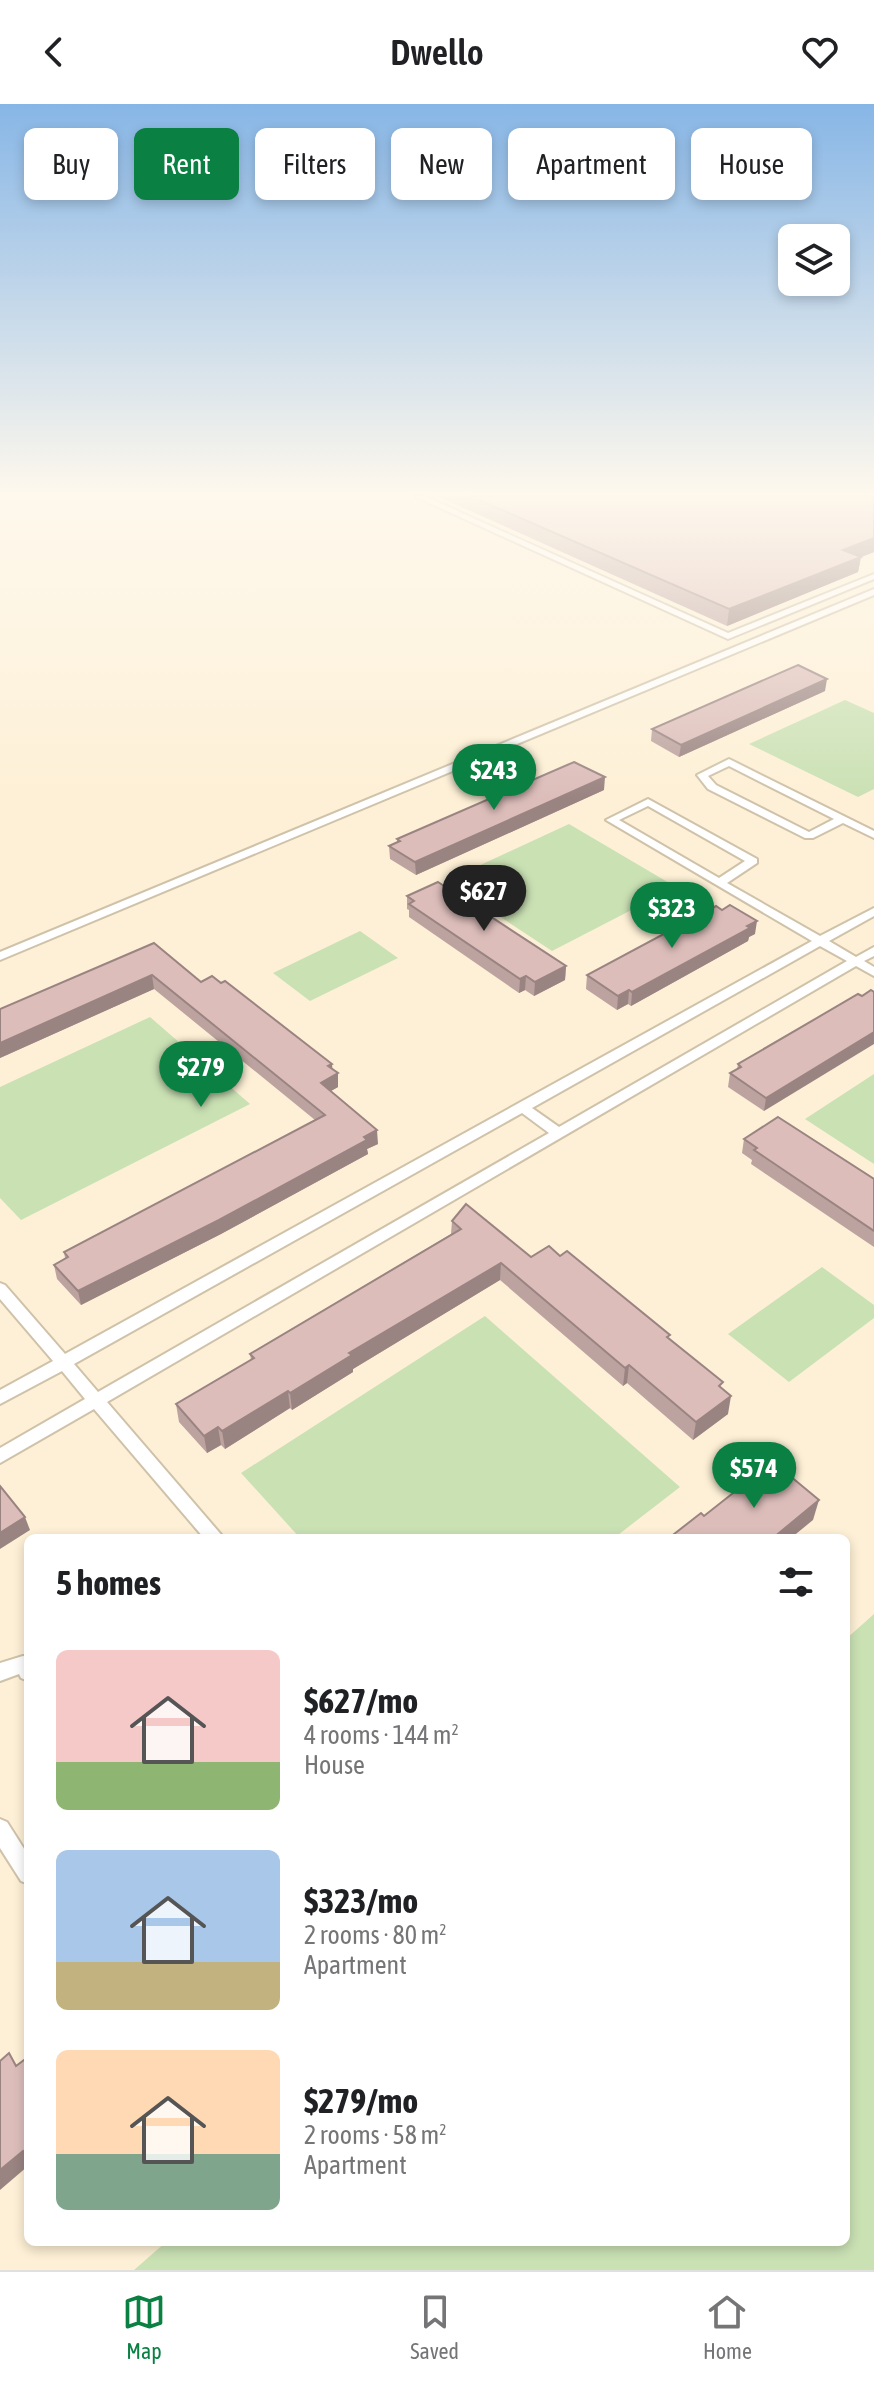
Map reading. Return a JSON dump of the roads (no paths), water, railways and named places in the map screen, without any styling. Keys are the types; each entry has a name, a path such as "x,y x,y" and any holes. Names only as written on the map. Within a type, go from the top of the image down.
{"lane":[{"path":"642,597 728,636 823,597"},
{"path":"0,956 862,597"},
{"path":"843,819 809,836 712,787 702,775 729,762 843,819 874,835"},
{"path":"719,883 753,861 648,802 611,820 719,883 874,972"},
{"path":"0,1398 874,911"},
{"path":"0,1456 874,951"},
{"path":"522,1107 559,1133"},
{"path":"0,1289 205,1534"},
{"path":"0,1672 24,1666"},
{"path":"0,1829 24,1868"}]}
